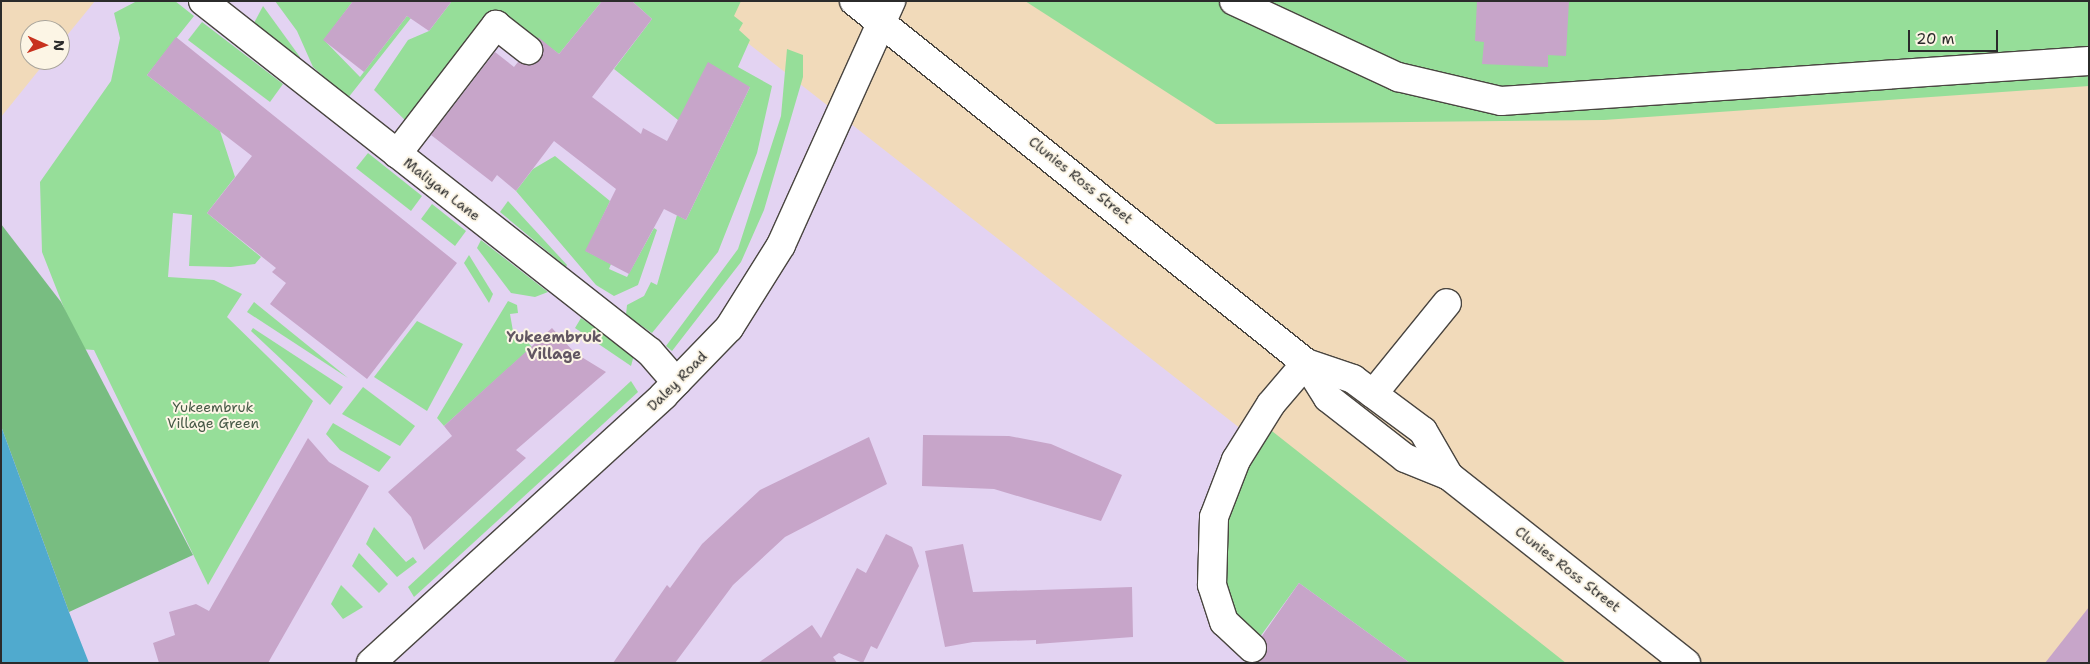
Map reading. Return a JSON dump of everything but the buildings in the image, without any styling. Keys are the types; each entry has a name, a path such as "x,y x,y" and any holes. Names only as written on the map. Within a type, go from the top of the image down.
{"street":[{"name":"Maliyan Lane","path":"203,1 650,352 676,382"},
{"name":"Clunies Ross Street","path":"854,1 886,12 1306,362 1328,398 1405,458 1449,476 1686,663"},
{"path":"1234,1 1398,77 1502,101 2089,61"},
{"name":"Daley Road","path":"371,663 676,382 729,328 781,245 886,12"},
{"path":"398,154 496,25 528,50"},
{"path":"1374,394 1447,303"},
{"path":"1252,648 1224,622 1212,585 1214,517 1236,460 1271,404 1306,362"},
{"name":"Clunies Ross Street","path":"1306,362 1353,379 1423,431 1449,476"}],"shaded area":[{"path":"95,1 694,1 1540,663 1,663 1,117 39,70 70,70 70,32"}],"green space":[{"name":"Yukeembruk Village Green","path":"137,1 175,1 194,16 147,75 220,131 235,177 207,213 261,257 255,264 231,267 189,266 192,215 173,213 168,277 214,280 242,294 227,317 313,401 208,585 94,350 80,349 42,252 40,182 111,81 120,38 114,13"},
{"path":"275,1 353,1 324,40 360,77 407,16 411,18 348,98 313,67 297,31"},
{"path":"452,1 602,1 559,54 503,13 493,14 408,123 374,90 408,40 429,31"},
{"path":"632,1 741,1 734,16 743,23 739,30 750,40 738,67 772,86 757,153 718,252 652,333 626,315 627,305 644,296 651,282 657,285 677,215 686,220 750,87 678,120 614,69 652,19"},
{"path":"1025,1 2089,1 2089,86 1604,120 1216,124"},
{"path":"263,6 300,57 299,60 254,23"},
{"path":"202,22 283,84 270,102 188,40"},
{"path":"787,49 803,55 803,77 764,210 741,262 672,351 666,346 738,249 781,116"},
{"path":"368,153 422,196 411,211 356,168"},
{"path":"555,156 610,201 586,251 611,264 609,269 627,277 654,228 657,230 638,285 614,296 596,285 516,191 533,169"},
{"path":"508,201 567,265 566,267 500,212"},
{"path":"432,204 466,231 455,246 421,219"},
{"path":"1,224 61,302 193,555 69,612 1,426"},
{"path":"481,240 548,292 535,297 511,293 477,248"},
{"path":"469,255 493,294 489,303 464,263"},
{"path":"508,301 517,305 518,313 510,314 514,337 522,336 532,347 444,426 437,418"},
{"path":"254,302 348,378 247,312"},
{"path":"581,318 634,355 631,366 575,328"},
{"path":"417,321 463,344 427,411 374,377"},
{"path":"253,328 343,387 330,405 251,331"},
{"path":"631,381 638,392 414,597 408,587"},
{"path":"363,387 415,426 400,446 342,414"},
{"path":"1253,416 1566,663 1410,663 1299,583 1252,648 1212,585 1210,552"},
{"path":"333,423 391,457 379,472 340,450 326,434"},
{"path":"374,527 406,562 413,557 417,562 397,577 366,544"},
{"path":"359,553 388,584 379,593 352,566"},
{"path":"341,585 363,607 343,619 331,604"}],"water":[{"path":"1,426 69,612 89,663 1,663"}],"district":[{"name":"Yukeembruk Village","path":"554,346"}]}
